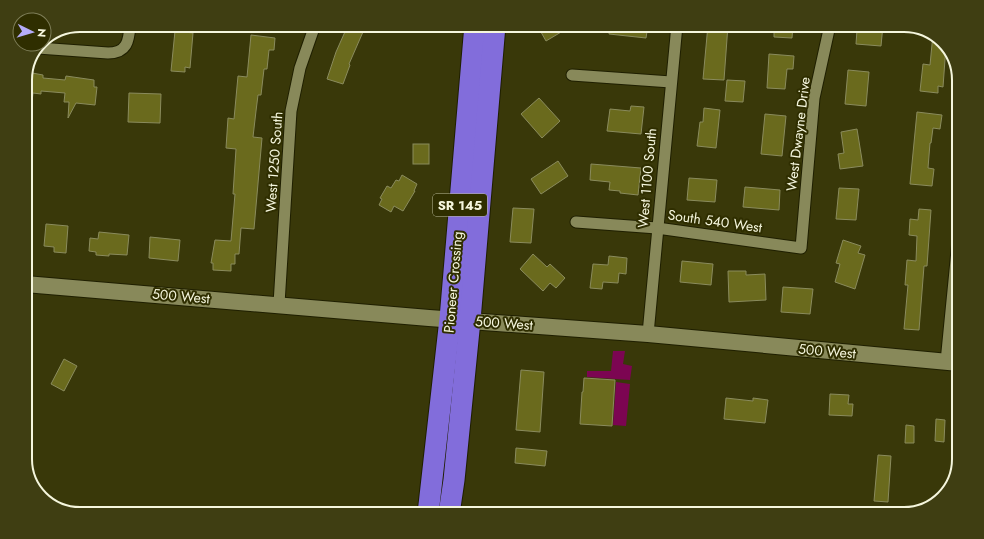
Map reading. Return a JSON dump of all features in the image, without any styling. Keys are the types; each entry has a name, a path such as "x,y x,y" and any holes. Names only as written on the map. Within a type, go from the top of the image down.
{"highway":[{"name":"Pioneer Crossing","path":"429,507 450,319 474,32"},
{"name":"Pioneer Crossing","path":"450,507 470,320 495,32"}],"street":[{"path":"52,49 108,53 117,52 127,43 129,32"},
{"name":"West 1250 South","path":"280,304 291,111 300,68 313,32"},
{"name":"West 1100 South","path":"648,334 676,32"},
{"name":"West Dwayne Drive","path":"801,248 814,98 828,32"},
{"path":"572,74 671,82"},
{"name":"South 540 West","path":"576,222 657,228 801,248"},
{"name":"500 West","path":"32,285 648,334 952,362"}],"shaded area":[{"path":"613,351 625,351 623,364 632,366 630,380 587,377 587,371 611,371"},
{"path":"616,382 630,384 626,426 613,425"}],"building":[{"path":"175,32 193,33 190,68 185,67 185,72 171,71"},
{"path":"345,32 363,32 349,64 350,65 343,84 327,79"},
{"path":"541,32 561,32 546,41"},
{"path":"609,32 647,32 646,38 609,34"},
{"path":"707,32 727,32 724,80 703,79"},
{"path":"774,32 792,32 792,38 774,37"},
{"path":"857,32 882,32 881,46 856,44"},
{"path":"251,35 275,38 274,50 269,50 267,69 264,69 261,95 258,95 253,137 262,138 254,229 241,228 239,254 235,254 235,264 231,264 231,271 213,270 213,263 211,263 215,240 231,241 235,194 233,194 236,149 226,148 228,118 234,119 238,76 247,77"},
{"path":"932,41 945,55 943,87 938,86 938,93 920,91 923,64 930,65"},
{"path":"769,54 794,56 793,69 787,69 785,89 767,88"},
{"path":"848,70 869,72 866,106 845,104"},
{"path":"33,73 43,75 43,78 65,80 66,76 94,80 94,87 97,87 95,105 76,103 68,118 69,102 64,102 65,93 41,91 41,94 33,93 32,102"},
{"path":"727,80 745,81 743,102 725,101"},
{"path":"129,93 161,94 160,123 128,122"},
{"path":"539,98 560,121 542,138 521,114"},
{"path":"631,106 644,107 641,134 607,131 610,109 630,111"},
{"path":"704,108 720,110 716,148 697,146 700,122 703,122"},
{"path":"917,112 942,115 940,129 933,128 930,143 928,168 934,169 932,186 910,184"},
{"path":"765,114 786,116 782,156 761,154"},
{"path":"857,129 863,166 840,169 838,154 844,153 841,132"},
{"path":"413,144 429,144 429,164 413,164"},
{"path":"558,161 568,176 541,194 531,179"},
{"path":"591,164 641,168 638,195 609,190 610,182 590,180"},
{"path":"402,175 417,184 415,191 403,211 394,206 391,212 379,205 382,199 380,198 387,186 391,188 396,180 399,181"},
{"path":"689,178 717,180 715,202 687,200"},
{"path":"745,187 780,190 779,210 743,207"},
{"path":"839,188 859,189 856,220 836,219"},
{"path":"513,208 534,209 531,243 510,242"},
{"path":"919,209 931,210 927,266 924,266 919,330 904,329 908,285 905,285 907,260 916,261 917,236 909,235 910,219 918,220"},
{"path":"46,224 68,226 66,253 54,252 54,247 44,246"},
{"path":"99,232 129,235 127,255 96,255 96,252 89,251 90,238 98,239"},
{"path":"150,237 180,240 178,261 149,258"},
{"path":"843,240 861,246 858,253 865,255 855,289 835,282 840,264 836,263"},
{"path":"533,254 547,267 550,264 565,278 556,288 550,283 543,291 520,269"},
{"path":"609,256 627,258 626,274 619,273 618,283 603,282 602,289 590,288 593,264 608,265"},
{"path":"682,261 713,264 711,285 680,282"},
{"path":"728,271 746,271 746,275 765,274 766,300 729,302"},
{"path":"783,287 813,289 810,314 781,312"},
{"path":"64,359 77,366 64,391 51,384"},
{"path":"521,370 544,372 540,432 516,430"},
{"path":"584,378 615,380 612,426 580,424"},
{"path":"830,394 849,395 848,404 853,404 852,416 829,415"},
{"path":"726,398 753,401 753,398 768,400 765,423 724,419"},
{"path":"936,419 945,420 944,442 935,441"},
{"path":"906,425 914,426 914,443 905,443"},
{"path":"516,448 547,451 545,466 515,463"},
{"path":"878,455 891,456 888,502 874,501"}]}
